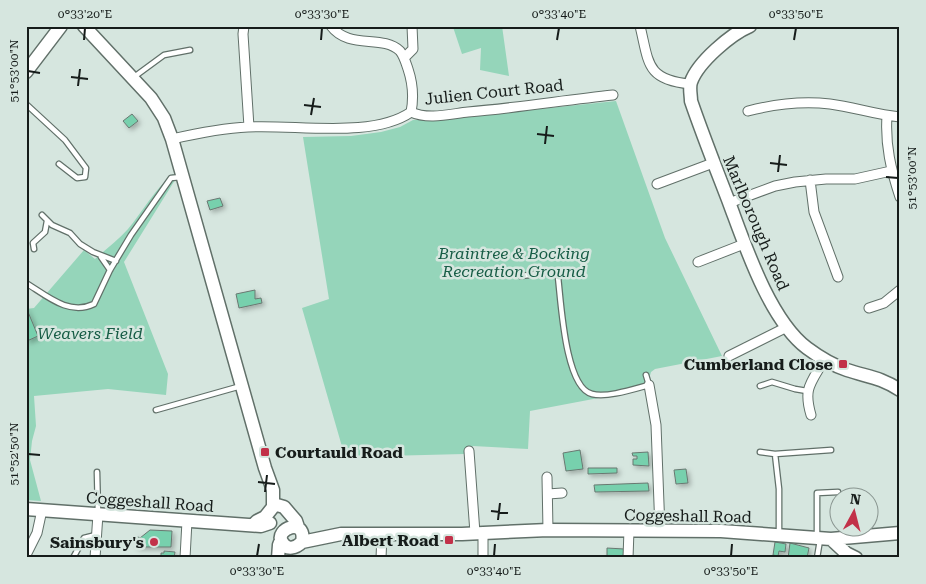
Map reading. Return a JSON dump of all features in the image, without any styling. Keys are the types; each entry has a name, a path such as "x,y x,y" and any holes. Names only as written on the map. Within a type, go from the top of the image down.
{"street":[{"path":"26,72 61,26"},
{"path":"84,26 151,98 164,118 172,139 265,468 273,490 276,515 272,530 287,547 296,541"},
{"path":"244,26 248,127"},
{"path":"332,26 336,33 355,41 387,45 399,51 409,71 414,98 411,112"},
{"path":"404,58 413,49 412,26"},
{"path":"640,26 651,69 658,76 690,84 696,73 718,48 738,31 750,26"},
{"name":"Marlborough Road","path":"690,84 691,102 744,244 764,290 787,328 804,346 824,360 846,370 882,380 900,390"},
{"name":"Julien Court Road","path":"172,139 248,127 350,128 394,122 411,112 420,116 452,114 516,108 613,95"},
{"path":"748,111 772,104 831,104 900,117"},
{"path":"887,116 886,136 892,171 900,197"},
{"path":"657,184 713,163"},
{"path":"729,203 775,186 810,180 855,179 892,171"},
{"path":"810,180 814,212 838,277"},
{"path":"698,262 744,244"},
{"path":"869,308 884,303 900,290"},
{"path":"729,356 787,328"},
{"path":"811,415 807,402 807,390 824,360"},
{"path":"649,385 656,425 660,530"},
{"path":"469,451 483,558"},
{"path":"547,477 548,530"},
{"path":"548,494 562,493"},
{"name":"Coggeshall Road","path":"26,509 261,526 276,515"},
{"path":"26,554 37,532 42,510"},
{"path":"95,558 98,514"},
{"path":"276,515 296,521 296,541"},
{"path":"185,558 187,521"},
{"path":"278,558 281,539 286,529 292,526 296,541"},
{"name":"Coggeshall Road","path":"296,541 341,534 382,535 548,530 721,531 823,539 900,533"},
{"path":"628,558 629,530"},
{"path":"382,535 382,558"},
{"path":"860,537 863,558"},
{"path":"823,539 856,558"}],"lane":[{"path":"133,78 164,55 190,50"},
{"path":"26,104 64,140 86,168 85,177 77,178 59,164"},
{"path":"26,283 55,301 71,308 86,308 94,304 110,270 131,234 171,178 182,176"},
{"path":"42,215 47,221 70,233 80,244 100,256 116,261"},
{"path":"34,249 33,243 45,232 47,221"},
{"path":"100,256 110,270"},
{"path":"521,276 554,272 558,277 565,340 579,383 586,392 594,395 649,385 646,375"},
{"path":"760,386 772,382 795,389 807,390"},
{"path":"156,410 242,386"},
{"path":"760,452 775,454 831,450"},
{"path":"775,454 779,489 779,535"},
{"path":"97,472 98,514"},
{"path":"817,558 823,539 817,492 828,492"},
{"path":"73,558 84,538 97,535"}],"green space":[{"path":"502,26 509,76 480,70 481,48 462,54 453,27"},
{"name":"Braintree & Bocking Recreation Ground","path":"616,101 665,238 722,356 655,369 651,372 646,389 530,411 528,449 473,446 464,454 345,457 302,308 329,299 303,137 351,136 381,132 400,127 413,120 432,120"},
{"name":"Weavers Field","path":"173,174 175,180 124,262 168,374 166,395 108,389 34,396 36,426 30,460 41,501 26,500 26,309 34,308 84,250 95,259 120,237 160,187"}],"building":[{"path":"132,114 138,121 129,128 123,121"},
{"path":"220,198 223,206 210,210 207,201"},
{"path":"255,290 255,299 261,298 262,303 239,308 236,294"},
{"path":"26,307 38,336 27,341 28,329"},
{"path":"580,450 583,469 566,471 563,453"},
{"path":"648,452 649,466 633,465 633,459 637,459 637,456 633,456 632,453"},
{"path":"588,468 617,468 617,473 588,474"},
{"path":"686,469 688,483 676,484 674,470"},
{"path":"648,483 649,491 595,492 594,485"},
{"name":"Sainsbury's","path":"150,530 172,531 171,547 136,547 136,536 140,538"},
{"path":"775,542 786,544 785,552 779,551 778,556 773,555"},
{"path":"790,543 809,548 807,558 788,558"},
{"path":"607,548 624,549 623,558 607,558"},
{"path":"164,551 175,552 174,558 161,558 161,553 164,553"}],"place":[{"name":"Cumberland Close","path":"843,364"},
{"name":"Courtauld Road","path":"265,452"},
{"name":"Albert Road","path":"449,540"},
{"name":"Sainsbury's","path":"154,542"}]}
